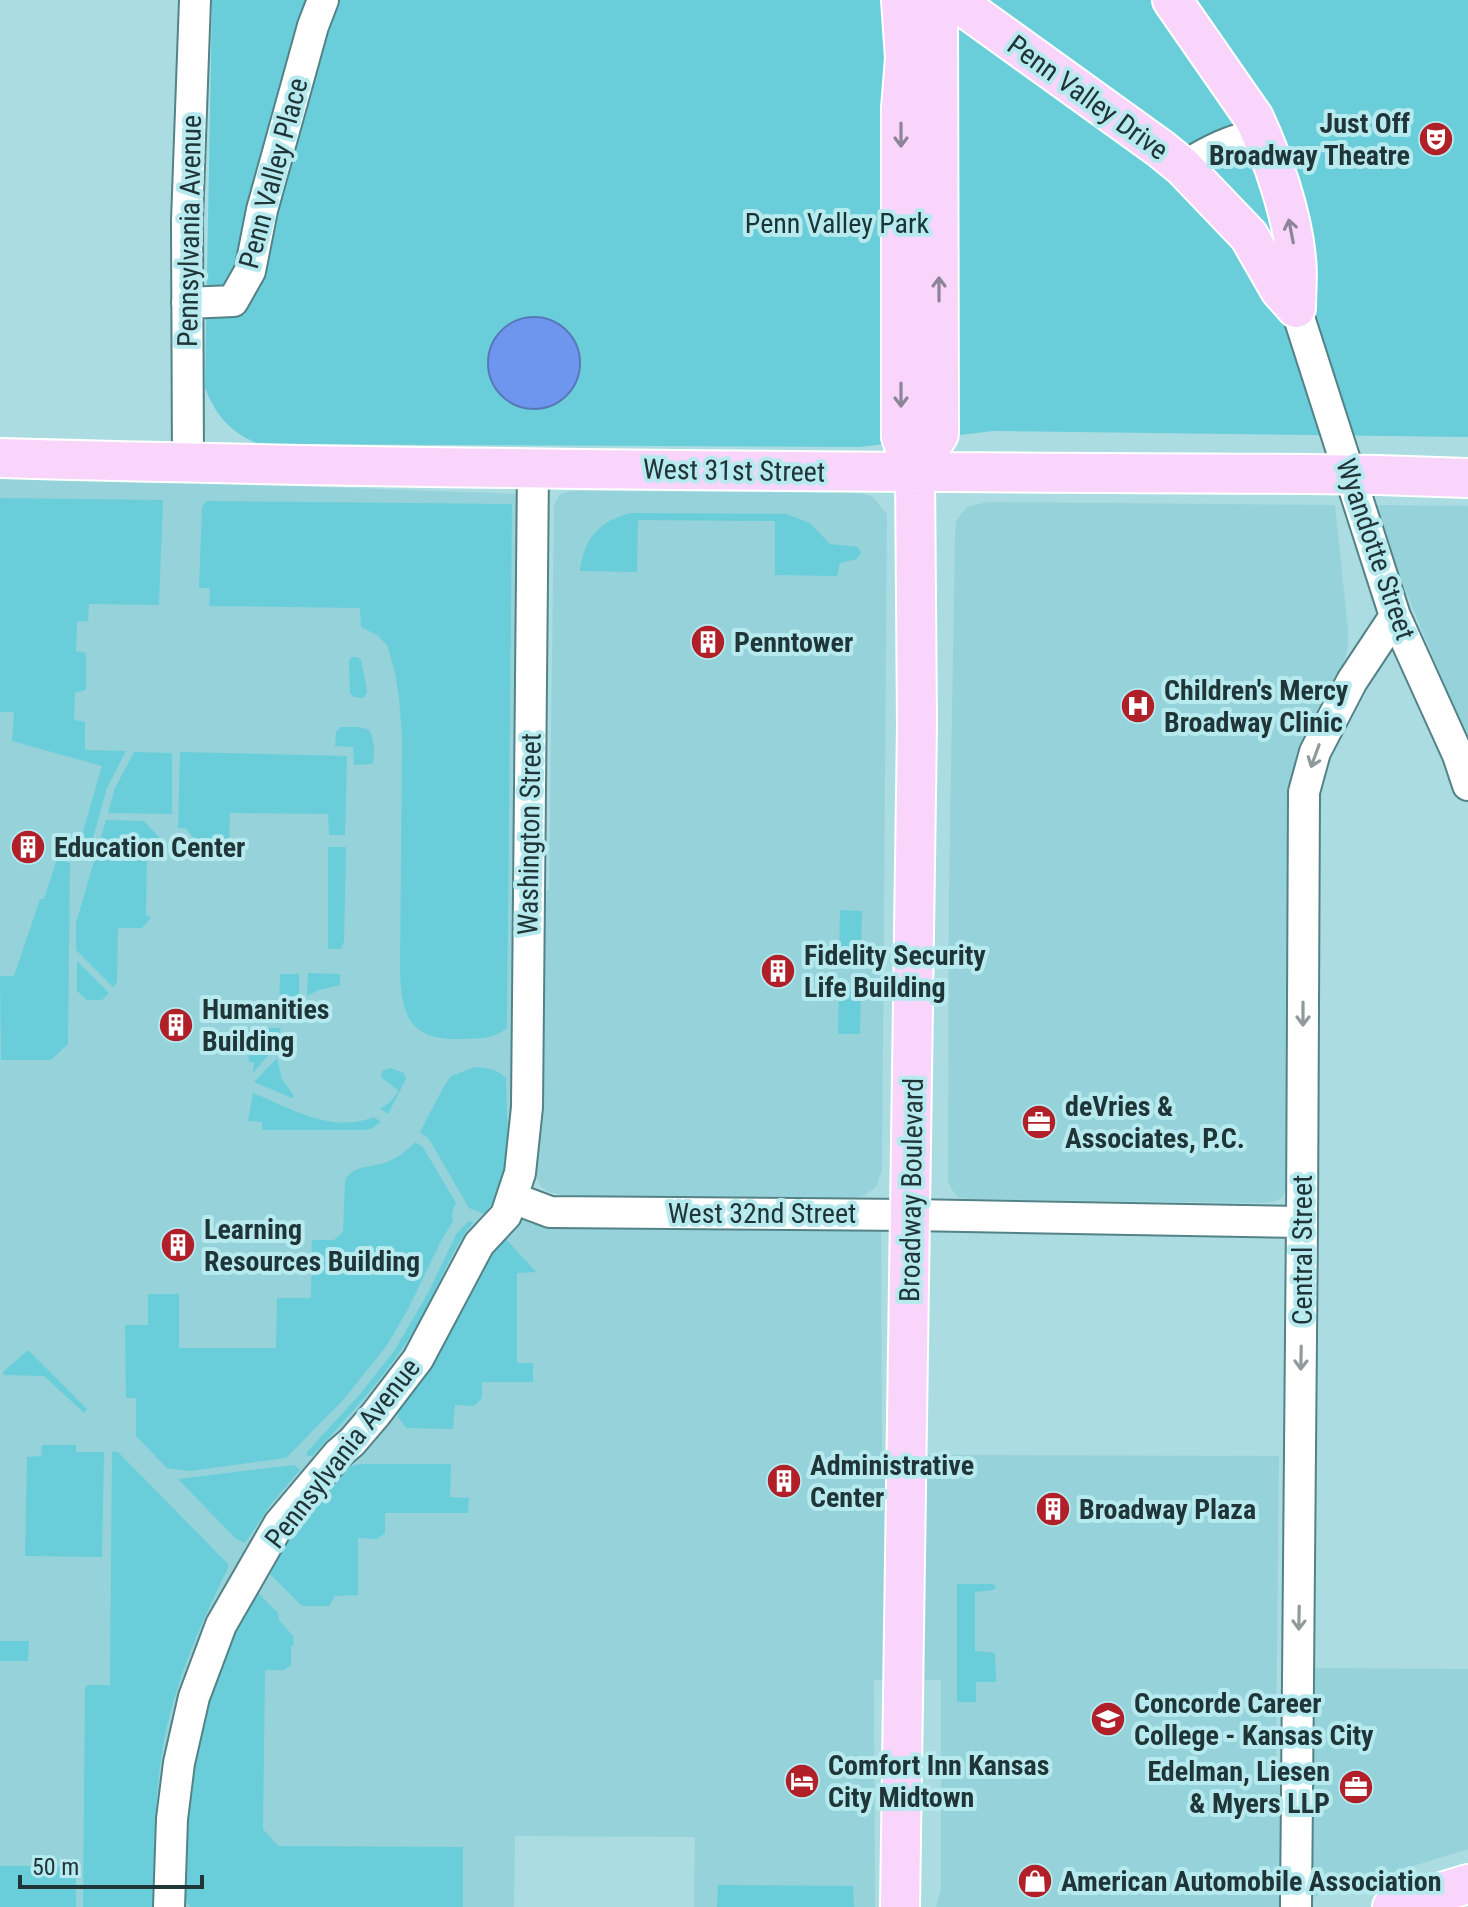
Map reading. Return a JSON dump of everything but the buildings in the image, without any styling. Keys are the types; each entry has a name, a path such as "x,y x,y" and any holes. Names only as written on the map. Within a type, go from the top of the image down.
{"main road":[{"path":"901,0 922,60 939,434 915,473"},
{"path":"922,60 938,0"},
{"name":"Penn Valley Drive","path":"954,0 1183,167 1249,236 1280,290 1296,308"},
{"path":"1172,0 1254,118 1261,134 1285,202 1296,257 1296,308"},
{"name":"West 31st Street","path":"0,458 533,468 1468,478"},
{"name":"Broadway Boulevard","path":"900,1907 917,725 915,473"},
{"path":"1392,1907 1468,1884"}],"street":[{"name":"Pennsylvania Avenue","path":"188,463 187,221 195,0"},
{"name":"Penn Valley Place","path":"187,303 233,301 250,271 266,196 323,0"},
{"name":"Penn Valley Drive","path":"1183,167 1208,151 1236,139 1261,134"},
{"name":"Wyandotte Street","path":"1296,308 1395,616 1458,755 1468,785"},
{"name":"Washington Street","path":"513,1198 520,1173 527,1107 533,468"},
{"name":"Central Street","path":"1296,1907 1304,792 1315,752 1352,681 1395,616"},
{"name":"Pennsylvania Avenue","path":"169,1907 172,1819 179,1763 194,1697 221,1625 279,1524 376,1414 418,1359 479,1244 506,1215 513,1198"},
{"name":"West 32nd Street","path":"513,1198 550,1212 1302,1222"}],"shaded area":[{"path":"534,317 552,321 567,330 576,345 580,363 576,381 567,396 552,405 534,409 516,405 501,396 492,381 488,363 492,345 501,330 516,321"},
{"path":"0,476 521,494 517,1112 500,1200 881,1227 882,1455 1279,1456 1276,1759 1306,1760 1306,1668 1468,1669 1468,1849 1281,1907 936,1907 941,1889 941,1680 874,1680 875,1907 694,1907 695,1837 515,1836 514,1907 0,1907"},
{"path":"571,491 860,493 872,496 887,514 882,1170 876,1187 865,1195 820,1199 562,1195 540,1186 536,1175 540,904 543,894 549,889 554,505 560,494"},
{"path":"987,502 1335,505 1348,647 1333,691 1301,746 1288,799 1286,1190 1283,1197 1276,1201 968,1199 958,1197 948,1181 955,534 956,521 967,507"},
{"path":"1376,505 1468,506 1468,741 1375,517"}],"green space":[{"name":"Penn Valley Park","path":"212,0 1468,0 1468,437 993,431 860,447 259,444 226,422 205,388"},
{"path":"0,498 163,500 159,605 89,604 88,621 77,622 76,651 86,653 86,689 75,692 74,720 85,722 85,750 126,751 107,788 91,845 79,845 102,766 12,741 14,712 0,712"},
{"path":"206,501 512,504 507,1028 502,1032 476,1038 434,1036 414,1025 404,1005 400,974 402,737 395,672 387,645 377,635 361,627 360,608 209,606 210,588 199,588 202,507"},
{"path":"631,513 786,514 810,523 830,544 858,547 861,553 857,559 840,563 837,576 775,575 775,521 638,520 637,572 580,571 585,549 595,533 610,521"},
{"path":"352,657 361,660 367,690 363,698 350,693 349,661"},
{"path":"340,727 369,730 374,747 372,764 354,765 353,747 335,746 336,732"},
{"path":"134,752 172,753 172,814 108,813 115,788"},
{"path":"180,752 347,756 345,835 329,835 328,814 230,813 229,850 205,850 185,828 178,828"},
{"path":"106,820 144,821 170,849 147,849 146,914 151,918 142,928 118,928 117,982 113,987 76,950 76,923"},
{"path":"328,847 346,847 344,941 341,949 328,949"},
{"path":"57,859 70,863 68,1044 51,1060 1,1060 0,976 14,976"},
{"path":"840,910 862,911 861,958 839,958"},
{"path":"77,961 109,993 102,1000 87,1000 77,991"},
{"path":"308,973 340,974 340,985 307,996"},
{"path":"280,974 299,974 299,1003 287,1017 275,1017 275,1010 279,1009"},
{"path":"839,987 861,987 860,1034 838,1034"},
{"path":"265,1028 281,1028 277,1045 253,1073 254,1062 249,1062 248,1045 264,1045"},
{"path":"277,1058 282,1079 294,1096 292,1098 254,1082"},
{"path":"475,1067 492,1070 506,1078 505,1167 494,1200 484,1214 469,1208 429,1139 420,1132 451,1076"},
{"path":"390,1068 404,1073 406,1079 388,1114 380,1109 399,1091 381,1077 382,1071"},
{"path":"253,1093 327,1121 343,1123 374,1117 381,1122 371,1129 362,1130 262,1130 262,1122 248,1121"},
{"path":"415,1142 423,1147 456,1203 452,1212 453,1221 387,1345 344,1399 286,1458 190,1471 167,1468 136,1436 136,1398 126,1398 125,1325 148,1325 148,1294 179,1294 179,1348 276,1348 277,1298 311,1298 312,1240 334,1240 343,1232 345,1181 348,1176 358,1169 391,1160"},
{"path":"469,1221 473,1223 457,1246 427,1309 408,1339 356,1408 312,1456 307,1456 307,1452 361,1393 394,1351 427,1295 457,1233"},
{"path":"505,1238 536,1272 517,1273 517,1363 533,1363 533,1382 482,1382 482,1398 474,1406 455,1405 453,1429 406,1428 398,1417 399,1407 432,1364 487,1258"},
{"path":"28,1350 87,1409 84,1413 44,1376 4,1375 3,1372"},
{"path":"42,1445 76,1445 76,1452 104,1452 102,1557 25,1556 27,1457 41,1456"},
{"path":"112,1452 118,1452 228,1564 188,1658 172,1705 157,1791 153,1907 83,1907 85,1688 88,1685 110,1685"},
{"path":"360,1464 451,1464 450,1497 469,1498 468,1513 385,1513 385,1533 377,1539 358,1538 358,1595 335,1596 329,1606 302,1606 264,1568 342,1468"},
{"path":"294,1465 300,1470 271,1504 245,1543 236,1539 178,1479"},
{"path":"957,1584 993,1584 996,1587 975,1592 975,1651 995,1653 996,1682 976,1682 976,1702 957,1702"},
{"path":"252,1587 278,1613 279,1620 293,1636 294,1646 291,1646 291,1665 284,1670 265,1670 263,1829 278,1846 463,1847 463,1907 191,1907 184,1899 185,1814 205,1701"},
{"path":"0,1641 29,1641 28,1661 0,1661"},
{"path":"0,1866 76,1866 76,1907 0,1907"},
{"path":"718,1885 853,1886 854,1907 717,1907"}],"place":[{"name":"Just Off Broadway Theatre","path":"1436,139"},
{"name":"Penntower","path":"708,642"},
{"name":"Children's Mercy Broadway Clinic","path":"1138,706"},
{"name":"Education Center","path":"28,847"},
{"name":"Fidelity Security Life Building","path":"778,971"},
{"name":"Humanities Building","path":"176,1025"},
{"name":"deVries & Associates, P.C.","path":"1039,1122"},
{"name":"Learning Resources Building","path":"178,1245"},
{"name":"Administrative Center","path":"784,1481"},
{"name":"Broadway Plaza","path":"1053,1509"},
{"name":"Concorde Career College - Kansas City","path":"1108,1719"},
{"name":"Comfort Inn Kansas City Midtown","path":"802,1781"},
{"name":"Edelman, Liesen & Myers LLP","path":"1356,1787"},
{"name":"American Automobile Association","path":"1035,1881"}]}
